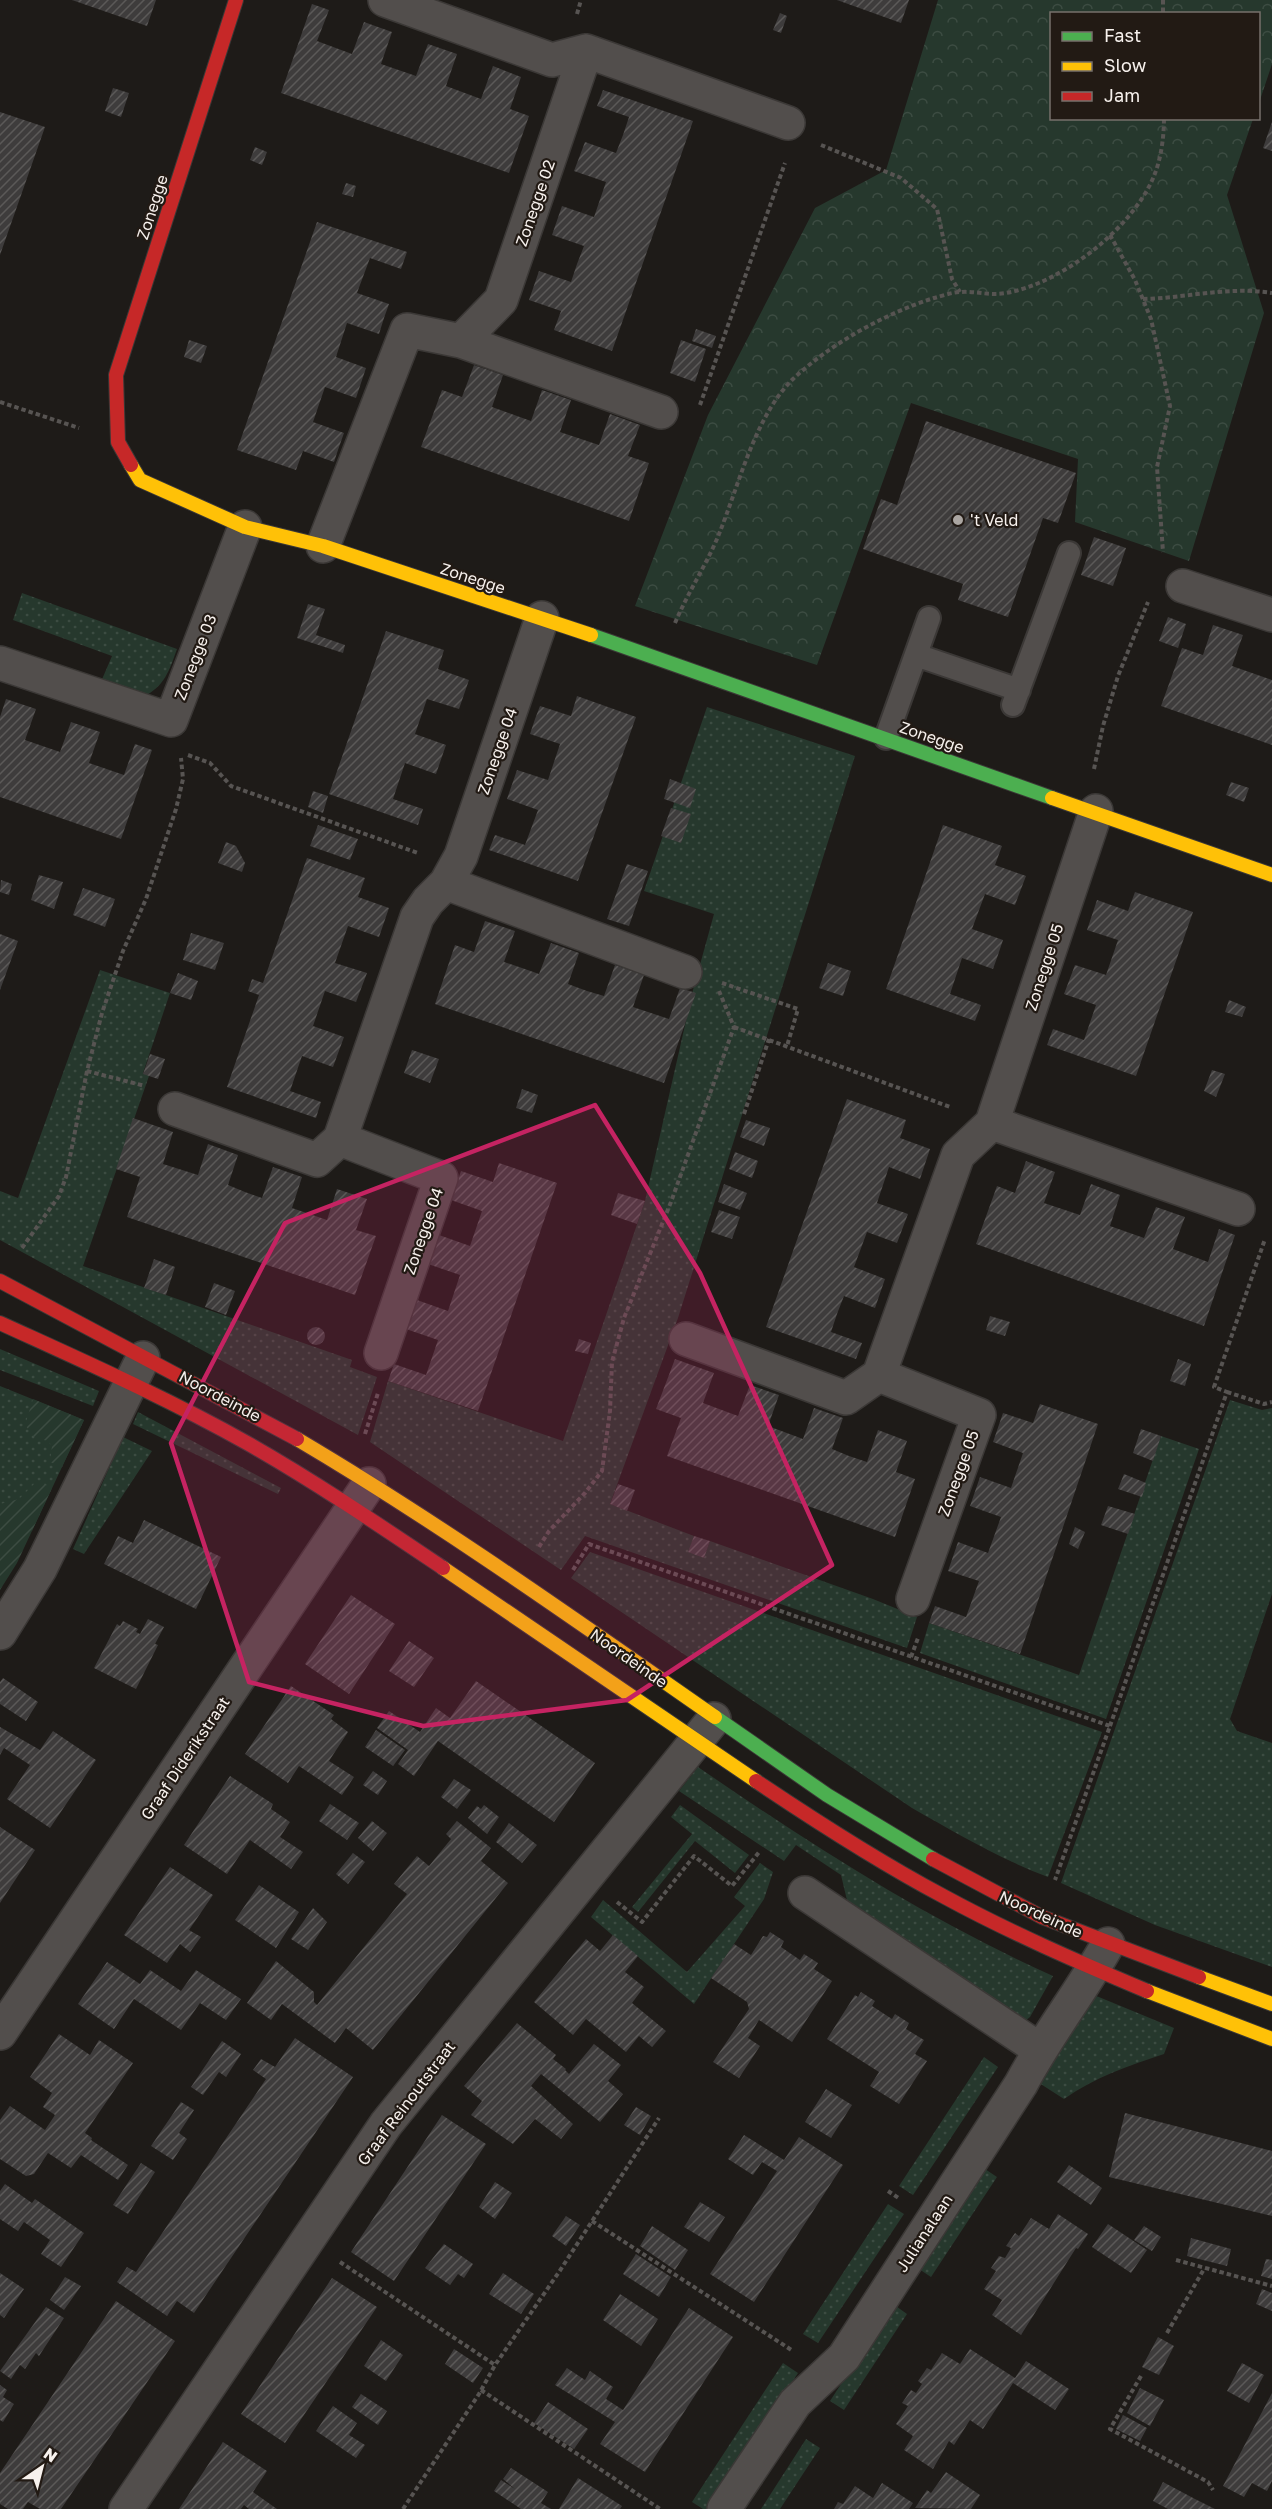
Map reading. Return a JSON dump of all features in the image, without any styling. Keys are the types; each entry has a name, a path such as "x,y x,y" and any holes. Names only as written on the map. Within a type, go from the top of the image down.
{"street":[{"name":"Zonegge","path":"236,0 116,375 118,442 140,480 245,527 323,546 542,618 1272,875"},
{"path":"385,0 552,60 586,51 792,127"},
{"name":"Zonegge 02","path":"461,341 501,300 586,51"},
{"path":"323,546 407,330 461,341 661,412"},
{"name":"Zonegge 03","path":"0,663 171,720 245,527"},
{"path":"1183,586 1272,615"},
{"name":"Zonegge 04","path":"176,1109 317,1160 340,1139 417,917 451,874 461,856 542,618"},
{"name":"Zonegge 05","path":"913,1599 979,1415 879,1376 958,1155 992,1123 1091,810"},
{"path":"451,874 686,972"},
{"path":"992,1123 1238,1209"},
{"name":"Zonegge 04","path":"340,1139 441,1178 381,1353"},
{"name":"Noordeinde","path":"0,1281 137,1369 246,1443 359,1488 551,1603 841,1837 888,1864 992,1922 1101,1957 1272,2004"},
{"name":"Noordeinde","path":"0,1323 137,1369 282,1430 359,1488 706,1729 827,1795 910,1847 1042,1917 1101,1957 1199,2013 1272,2039"},
{"path":"686,1339 846,1398 879,1376"},
{"path":"0,1633 40,1569 137,1369"},
{"name":"Graaf Diderikstraat","path":"0,2033 359,1488"},
{"name":"Graaf Reinoutstraat","path":"126,2509 386,2124 706,1729"},
{"path":"805,1893 1039,2049"},
{"name":"Julianalaan","path":"724,2509 795,2403 844,2357 1021,2084 1039,2049 1101,1957"}],"lane":[{"path":"916,654 1017,698 1069,553"},
{"path":"886,738 929,618"}],"path":[{"path":"660,660 679,612 719,535 756,439 771,409 792,380 826,352 858,332 933,298 960,292 1003,294 1028,288 1076,262 1110,235 1142,200 1155,175 1164,133 1164,120"},
{"path":"698,411 792,127 804,138 901,178 937,209 952,279 960,292"},
{"path":"1110,235 1143,299 1154,330 1170,406 1157,467 1157,494 1164,550 1161,561"},
{"path":"1143,299 1174,298 1230,290 1272,293"},
{"path":"0,402 118,442"},
{"path":"1091,810 1103,726 1118,676 1151,594"},
{"path":"0,1281 59,1196 66,1177 87,1071 102,1013 123,951 146,899 176,809 183,779 181,753 210,763 231,786 451,874"},
{"path":"517,1581 549,1531 585,1493 602,1471 610,1411 612,1362 624,1318 671,1202 734,1027 716,981 798,1009 787,1046"},
{"path":"734,1027 992,1123"},
{"path":"744,1114 769,1039"},
{"path":"87,1071 145,1086 176,1109"},
{"path":"1238,1209 1243,1216 1269,1227 1214,1387 1264,1404 1272,1402"},
{"path":"359,1488 383,1379 381,1353"},
{"path":"1042,1917 1227,1392"},
{"path":"551,1603 589,1544 1110,1726"},
{"path":"586,1878 642,1922 694,1856 732,1886 760,1851"},
{"path":"402,2509 659,2118"},
{"path":"592,2221 827,2373"},
{"path":"307,2241 495,2365"},
{"path":"1176,2260 1272,2286"},
{"path":"1167,2333 1204,2268"},
{"path":"1141,2376 1110,2429 1209,2482 1213,2490"},
{"path":"481,2390 660,2509"}],"highlighted area":[{"path":"595,1105 700,1273 832,1565 627,1700 423,1726 249,1682 171,1443 285,1223"}],"green space":[{"path":"938,0 1272,0 1272,64 1260,100 1260,12 1050,12 1050,120 1253,120 1227,195 1264,313 1189,561 1075,522 1078,459 911,403 817,665 635,606 708,415 815,208 886,170"},
{"path":"22,593 177,649 165,677 156,688 143,697 100,684 112,656 13,620"},
{"path":"707,707 855,756 678,1318 610,1504 694,1536 689,1552 704,1557 710,1541 917,1617 907,1648 585,1536 561,1570 370,1442 388,1381 563,1441 645,1201 693,990 714,914 644,891"},
{"path":"100,970 170,993 143,1073 149,1076 83,1266 352,1360 350,1367 377,1377 358,1435 0,1240 0,1191 18,1198"},
{"path":"0,1349 99,1391 93,1406 0,1370"},
{"path":"0,1386 84,1420 32,1531 0,1522"},
{"path":"33,1399 84,1420 62,1467 50,1462 52,1446 48,1441 35,1438 25,1425"},
{"path":"1230,1400 1262,1410 1272,1408 1272,1594 1230,1719 1237,1731 1272,1743 1272,1967 1155,1925 1061,1883"},
{"path":"138,1412 281,1488 278,1494 133,1424"},
{"path":"1161,1436 1199,1449 1106,1719 920,1653 929,1623 1079,1675"},
{"path":"123,1437 152,1451 84,1554 73,1549"},
{"path":"37,1481 52,1488 17,1563 0,1590 0,1504 19,1499"},
{"path":"590,1552 1102,1732 1048,1877 995,1854 912,1808 571,1578"},
{"path":"698,1767 827,1853 915,1906 1053,1976 1030,2017 1025,2021 850,1913 841,1875 796,1845 784,1861 679,1791"},
{"path":"680,1805 749,1855 735,1873 695,1841 638,1912 632,1907 692,1834 671,1817"},
{"path":"760,1863 773,1872 764,1899 694,2004 591,1917 603,1900 687,1972 745,1906 734,1897"},
{"path":"1094,1995 1174,2028 1164,2054 1100,2078 1064,2099 1036,2081"},
{"path":"984,2057 998,2067 913,2195 899,2186"},
{"path":"982,2167 997,2177 931,2277 916,2267"},
{"path":"888,2204 904,2214 818,2343 803,2334"},
{"path":"893,2304 907,2314 844,2410 830,2401"},
{"path":"783,2363 798,2373 709,2509 703,2509 692,2502"},
{"path":"806,2439 820,2448 780,2509 761,2509"}],"building":[{"path":"72,0 156,0 147,26"},
{"path":"837,0 909,0 901,23"},
{"path":"312,4 329,10 317,41 352,54 364,22 392,32 381,64 416,76 428,44 457,54 446,86 481,99 493,66 521,77 510,109 529,116 509,173 281,93"},
{"path":"780,13 787,16 781,33 773,30"},
{"path":"113,88 129,93 121,117 105,111"},
{"path":"603,90 693,121 612,351 554,330 561,311 529,300 539,271 571,282 584,246 552,235 562,206 594,217 606,182 574,171 585,142 616,153 623,135 629,117 597,106"},
{"path":"0,112 45,127 0,255"},
{"path":"1272,122 1272,151 1263,148"},
{"path":"255,147 267,152 262,165 250,160"},
{"path":"346,183 356,186 353,197 342,194"},
{"path":"317,222 407,252 401,269 370,258 357,293 389,304 379,334 347,323 336,357 366,368 356,398 325,387 313,422 344,433 334,462 303,451 296,470 237,450"},
{"path":"696,329 716,336 712,348 692,341"},
{"path":"189,340 207,346 201,363 184,357"},
{"path":"681,340 706,349 695,382 670,373"},
{"path":"474,365 503,375 492,407 531,421 542,390 571,400 560,432 599,445 610,414 640,425 628,456 649,463 629,521 421,447 442,390 462,397"},
{"name":"'t Veld","path":"926,421 1076,473 1058,523 1043,518 1008,617 958,600 963,584 863,549 881,499 897,505"},
{"path":"1094,537 1126,548 1113,586 1081,575"},
{"path":"308,604 325,609 316,635 345,645 343,653 297,638"},
{"path":"1168,617 1186,624 1178,648 1159,641"},
{"path":"1213,625 1243,635 1232,666 1272,680 1272,745 1161,706 1182,648 1203,655"},
{"path":"386,631 444,650 438,669 469,680 459,709 427,699 415,734 446,745 436,774 405,763 393,799 423,809 418,825 329,794"},
{"path":"577,696 636,717 578,881 489,850 495,835 525,845 538,810 507,799 517,770 548,780 560,744 530,734 535,719 540,706 571,716"},
{"path":"6,699 36,709 25,740 60,752 71,722 100,732 89,763 124,775 135,744 152,750 121,839 0,797 0,717"},
{"path":"670,779 696,789 690,808 664,799"},
{"path":"1231,782 1249,788 1244,802 1226,795"},
{"path":"313,791 328,796 323,813 308,807"},
{"path":"671,808 691,814 681,843 661,836"},
{"path":"318,825 358,839 350,860 310,846"},
{"path":"943,825 1002,846 995,865 1026,876 1015,905 985,894 972,929 1003,940 993,969 962,958 950,994 981,1005 975,1021 886,989"},
{"path":"226,842 236,846 245,863 242,872 218,863"},
{"path":"307,858 365,878 358,897 389,908 379,937 348,926 335,963 367,973 356,1002 325,991 313,1026 344,1037 333,1067 302,1056 290,1091 321,1102 316,1118 227,1087 259,995 248,991 252,979 263,983"},
{"path":"627,864 648,871 629,926 607,919"},
{"path":"39,875 63,882 54,909 31,900"},
{"path":"1,880 12,884 9,895 0,892"},
{"path":"83,888 115,899 105,927 73,915"},
{"path":"1135,892 1193,912 1136,1076 1047,1045 1053,1029 1084,1040 1096,1005 1064,994 1075,965 1106,975 1118,940 1087,930 1097,900 1128,911"},
{"path":"485,921 515,931 504,962 539,974 551,943 579,953 568,984 587,991 604,996 615,965 644,975 633,1007 669,1019 680,988 696,993 664,1083 435,1004 455,945 474,952"},
{"path":"191,933 224,943 215,970 183,960"},
{"path":"0,934 18,941 0,990"},
{"path":"828,963 851,971 843,996 819,988"},
{"path":"178,973 198,981 191,1000 170,993"},
{"path":"1229,1000 1246,1007 1242,1017 1225,1012"},
{"path":"412,1050 439,1059 430,1083 404,1073"},
{"path":"150,1054 165,1059 158,1079 143,1074"},
{"path":"1212,1070 1225,1074 1216,1097 1204,1091"},
{"path":"522,1089 538,1095 532,1113 516,1108"},
{"path":"847,1099 906,1120 900,1138 930,1149 920,1179 889,1167 877,1203 908,1214 897,1243 867,1232 854,1267 885,1279 875,1308 844,1296 837,1314 831,1332 862,1343 856,1359 766,1327"},
{"path":"133,1118 173,1132 163,1164 198,1175 208,1144 238,1155 228,1185 262,1198 273,1167 302,1177 292,1208 327,1220 337,1189 367,1199 356,1230 376,1236 355,1295 127,1217 140,1177 116,1169"},
{"path":"746,1120 770,1128 764,1146 740,1137"},
{"path":"735,1152 758,1161 752,1178 729,1169"},
{"path":"1026,1161 1055,1172 1044,1203 1080,1215 1091,1184 1120,1195 1110,1226 1144,1238 1156,1207 1185,1217 1173,1249 1208,1262 1219,1229 1235,1235 1204,1326 976,1244 997,1186 1015,1193"},
{"path":"499,1163 557,1183 478,1411 388,1381 394,1364 426,1375 438,1340 406,1329 417,1300 448,1311 460,1275 428,1264 439,1235 470,1246 482,1211 451,1200 461,1171 493,1182"},
{"path":"724,1184 747,1193 740,1210 718,1202"},
{"path":"618,1193 645,1201 637,1224 611,1215"},
{"path":"719,1210 740,1217 732,1239 711,1232"},
{"path":"154,1259 175,1267 166,1295 144,1288"},
{"path":"214,1283 235,1291 226,1315 205,1307"},
{"path":"990,1316 1010,1322 1005,1336 986,1330"},
{"path":"316,1327 322,1330 325,1336 322,1342 316,1345 310,1342 307,1336 310,1330"},
{"path":"579,1339 591,1343 588,1354 575,1351"},
{"path":"675,1359 714,1373 703,1403 738,1416 750,1385 779,1395 768,1426 803,1439 814,1408 843,1418 832,1449 849,1456 867,1462 878,1430 907,1441 896,1472 915,1479 895,1537 667,1456 681,1418 656,1409"},
{"path":"1178,1359 1191,1364 1185,1386 1170,1381"},
{"path":"1040,1404 1098,1424 1020,1654 929,1623 935,1606 966,1617 979,1581 948,1571 958,1542 988,1553 1001,1517 970,1506 980,1477 1011,1488 1023,1453 993,1442 1003,1413 1033,1423"},
{"path":"1141,1429 1161,1436 1153,1461 1133,1453"},
{"path":"1124,1474 1146,1483 1142,1497 1118,1489"},
{"path":"618,1484 635,1490 627,1511 610,1504"},
{"path":"1108,1506 1135,1514 1128,1534 1101,1525"},
{"path":"144,1520 221,1557 196,1609 104,1564 118,1536 133,1543"},
{"path":"1075,1527 1085,1532 1078,1549 1069,1544"},
{"path":"694,1536 710,1541 704,1558 688,1552"},
{"path":"351,1595 395,1624 349,1694 305,1664"},
{"path":"148,1619 164,1627 155,1644 158,1645 136,1689 94,1668 117,1624 120,1626 123,1621 138,1629 136,1632 140,1634"},
{"path":"409,1641 434,1658 414,1687 389,1671"},
{"path":"3,1678 38,1702 26,1721 0,1704 0,1682"},
{"path":"476,1681 595,1763 554,1822 438,1741 414,1776 398,1764 408,1750 377,1728 389,1711 420,1732 436,1708 450,1718"},
{"path":"291,1686 334,1715 331,1719 348,1732 329,1761 354,1777 342,1795 299,1766 288,1783 245,1754"},
{"path":"0,1727 40,1750 53,1731 96,1760 50,1828 7,1799 30,1765 4,1748 0,1755"},
{"path":"376,1730 405,1750 393,1766 365,1747"},
{"path":"373,1771 387,1781 378,1795 363,1785"},
{"path":"230,1776 273,1804 271,1809 290,1822 280,1837 303,1852 291,1869 250,1840 227,1874 184,1845"},
{"path":"454,1779 471,1790 457,1809 441,1797"},
{"path":"330,1804 359,1823 347,1840 319,1821"},
{"path":"484,1805 499,1817 487,1834 468,1818 477,1806 481,1809"},
{"path":"372,1821 387,1833 373,1851 358,1838"},
{"path":"457,1821 491,1848 481,1861 508,1883 373,2050 346,2028 335,2043 282,2004 271,2020 247,2003 276,1961 314,1992 314,2002 317,2005 407,1894 394,1884 417,1856 429,1866 451,1839 446,1834"},
{"path":"509,1823 537,1845 522,1863 496,1842"},
{"path":"0,1827 35,1850 0,1903"},
{"path":"353,1853 365,1862 348,1884 336,1874"},
{"path":"170,1867 213,1895 189,1930 201,1937 190,1952 180,1944 167,1963 124,1935"},
{"path":"259,1885 299,1912 276,1948 235,1920"},
{"path":"313,1908 327,1922 308,1950 291,1939"},
{"path":"770,1932 784,1941 781,1947 800,1960 804,1954 818,1963 814,1969 832,1981 792,2042 759,2020 748,2038 760,2046 739,2078 713,2062 749,2009 747,2002 711,1978 734,1944 751,1955 763,1936 767,1937"},
{"path":"613,1935 638,1956 625,1972 644,1987 632,2003 666,2031 652,2047 639,2036 626,2052 586,2019 573,2035 534,2002 586,1939 600,1951"},
{"path":"107,1962 140,1984 150,1970 181,1991 196,1970 241,1999 226,2020 200,2003 181,2030 134,1999 114,2029 78,2004"},
{"path":"861,1992 875,2001 872,2006 892,2019 895,2014 909,2023 906,2029 924,2040 915,2054 927,2061 899,2104 870,2086 879,2072 827,2039 855,1995 858,1997"},
{"path":"517,2023 556,2055 553,2059 569,2074 594,2044 621,2065 608,2081 623,2094 600,2122 541,2074 531,2086 573,2124 561,2139 535,2119 513,2144 471,2115 482,2101 464,2086"},
{"path":"59,2034 90,2055 99,2040 133,2063 85,2133 92,2138 91,2140 128,2165 118,2180 81,2155 71,2168 48,2153 34,2174 26,2176 0,2159 0,2120 10,2106 45,2130 55,2115 43,2107 52,2093 30,2077"},
{"path":"295,2038 353,2077 194,2313 177,2301 167,2316 117,2282 127,2267 136,2272 266,2079 253,2070 261,2059 275,2067"},
{"path":"222,2041 241,2054 226,2077 219,2072 203,2095 191,2087"},
{"path":"826,2089 852,2105 831,2138 805,2122"},
{"path":"181,2102 194,2110 179,2133 187,2139 173,2160 151,2146"},
{"path":"636,2107 651,2116 640,2135 624,2125"},
{"path":"1125,2113 1272,2151 1272,2216 1109,2177"},
{"path":"442,2115 486,2144 394,2281 351,2252"},
{"path":"744,2135 784,2160 799,2137 843,2165 754,2302 710,2274 777,2171 762,2162 753,2175 728,2159"},
{"path":"141,2163 155,2172 128,2214 113,2205"},
{"path":"1069,2165 1102,2188 1091,2205 1057,2182"},
{"path":"495,2182 512,2193 495,2219 479,2207"},
{"path":"5,2184 32,2203 35,2199 84,2233 61,2267 41,2254 50,2240 24,2222 18,2231 0,2219 0,2191"},
{"path":"700,2202 725,2217 709,2242 684,2227"},
{"path":"1058,2214 1088,2234 1078,2249 1076,2248 1021,2335 992,2315 1002,2300 984,2289 996,2271 991,2268 999,2256 1005,2258 1011,2248 1006,2246 1015,2233 1019,2236 1031,2218 1049,2229"},
{"path":"566,2216 580,2225 566,2246 552,2236"},
{"path":"1108,2224 1147,2250 1131,2273 1092,2247"},
{"path":"652,2226 688,2250 675,2270 640,2246"},
{"path":"1144,2226 1161,2237 1152,2251 1134,2240"},
{"path":"1191,2238 1231,2249 1227,2266 1187,2256"},
{"path":"444,2244 473,2264 464,2278 458,2274 450,2285 425,2268"},
{"path":"636,2254 671,2277 659,2297 623,2274"},
{"path":"1266,2259 1272,2260 1272,2279 1261,2276"},
{"path":"0,2273 24,2289 4,2318 0,2315"},
{"path":"503,2273 534,2294 521,2314 489,2294"},
{"path":"65,2277 81,2286 64,2310 50,2300"},
{"path":"332,2278 377,2307 285,2443 241,2414"},
{"path":"1262,2289 1272,2293 1272,2311 1256,2304"},
{"path":"620,2294 658,2319 641,2346 603,2320"},
{"path":"116,2301 175,2341 61,2509 40,2509 28,2502 23,2509 8,2509 0,2504 0,2473"},
{"path":"46,2307 64,2318 39,2356 36,2353 25,2369 20,2365 11,2379 0,2371"},
{"path":"689,2308 733,2337 645,2472 600,2444 615,2422 555,2385 567,2368 585,2380 590,2371 613,2387 606,2399 623,2410"},
{"path":"1158,2337 1174,2346 1159,2375 1142,2367"},
{"path":"381,2340 403,2355 386,2381 364,2366"},
{"path":"454,2349 483,2368 473,2383 445,2364"},
{"path":"970,2349 1015,2378 1026,2361 1069,2389 1055,2410 1013,2383 983,2429 970,2420 954,2445 949,2441 933,2469 904,2450 913,2436 896,2424 908,2406 902,2403 911,2390 916,2393 922,2384 918,2381 927,2368 931,2370 942,2353 960,2364"},
{"path":"1242,2363 1264,2375 1249,2403 1227,2391"},
{"path":"0,2385 7,2390 3,2397 14,2404 3,2422 0,2420"},
{"path":"1140,2388 1164,2400 1150,2426 1127,2413"},
{"path":"1272,2393 1272,2481 1267,2491 1252,2483 1244,2497 1223,2486"},
{"path":"361,2394 387,2411 378,2425 352,2407"},
{"path":"548,2402 588,2429 574,2449 534,2423"},
{"path":"333,2406 357,2423 349,2435 365,2445 356,2458 316,2431"},
{"path":"1123,2415 1147,2428 1140,2441 1116,2429"},
{"path":"223,2442 267,2471 253,2492 277,2509 249,2509 244,2505 241,2509 179,2509"},
{"path":"511,2468 548,2492 541,2503 551,2509 521,2509 494,2491 501,2480 515,2489 503,2479"},
{"path":"946,2472 980,2495 971,2509 915,2508 927,2490 931,2493"},
{"path":"578,2478 622,2506 620,2509 559,2509"},
{"path":"1163,2482 1215,2509 1168,2509 1153,2501"},
{"path":"882,2483 913,2503 909,2509 834,2509 838,2502 843,2504 855,2486 873,2498"}],"traffic: fast":[{"path":"591,635 1052,798"},
{"path":"715,1717 827,1795 933,1859"}],"traffic: slow":[{"path":"131,465 140,480 245,527 323,546 591,635"},
{"path":"1052,798 1272,875"},
{"path":"297,1439 456,1539 715,1717"},
{"path":"443,1568 756,1781"},
{"path":"1199,1977 1272,2004"},
{"path":"1147,1991 1272,2039"}],"traffic: jam":[{"path":"131,465 118,442 116,375 236,0"},
{"path":"0,1281 297,1439"},
{"path":"0,1323 156,1395 217,1426 322,1488 443,1568"},
{"path":"756,1781 848,1841 943,1896 1044,1946 1147,1991"},
{"path":"933,1859 1042,1917 1199,1977"}],"place":[{"name":"'t Veld","path":"958,520"}]}
